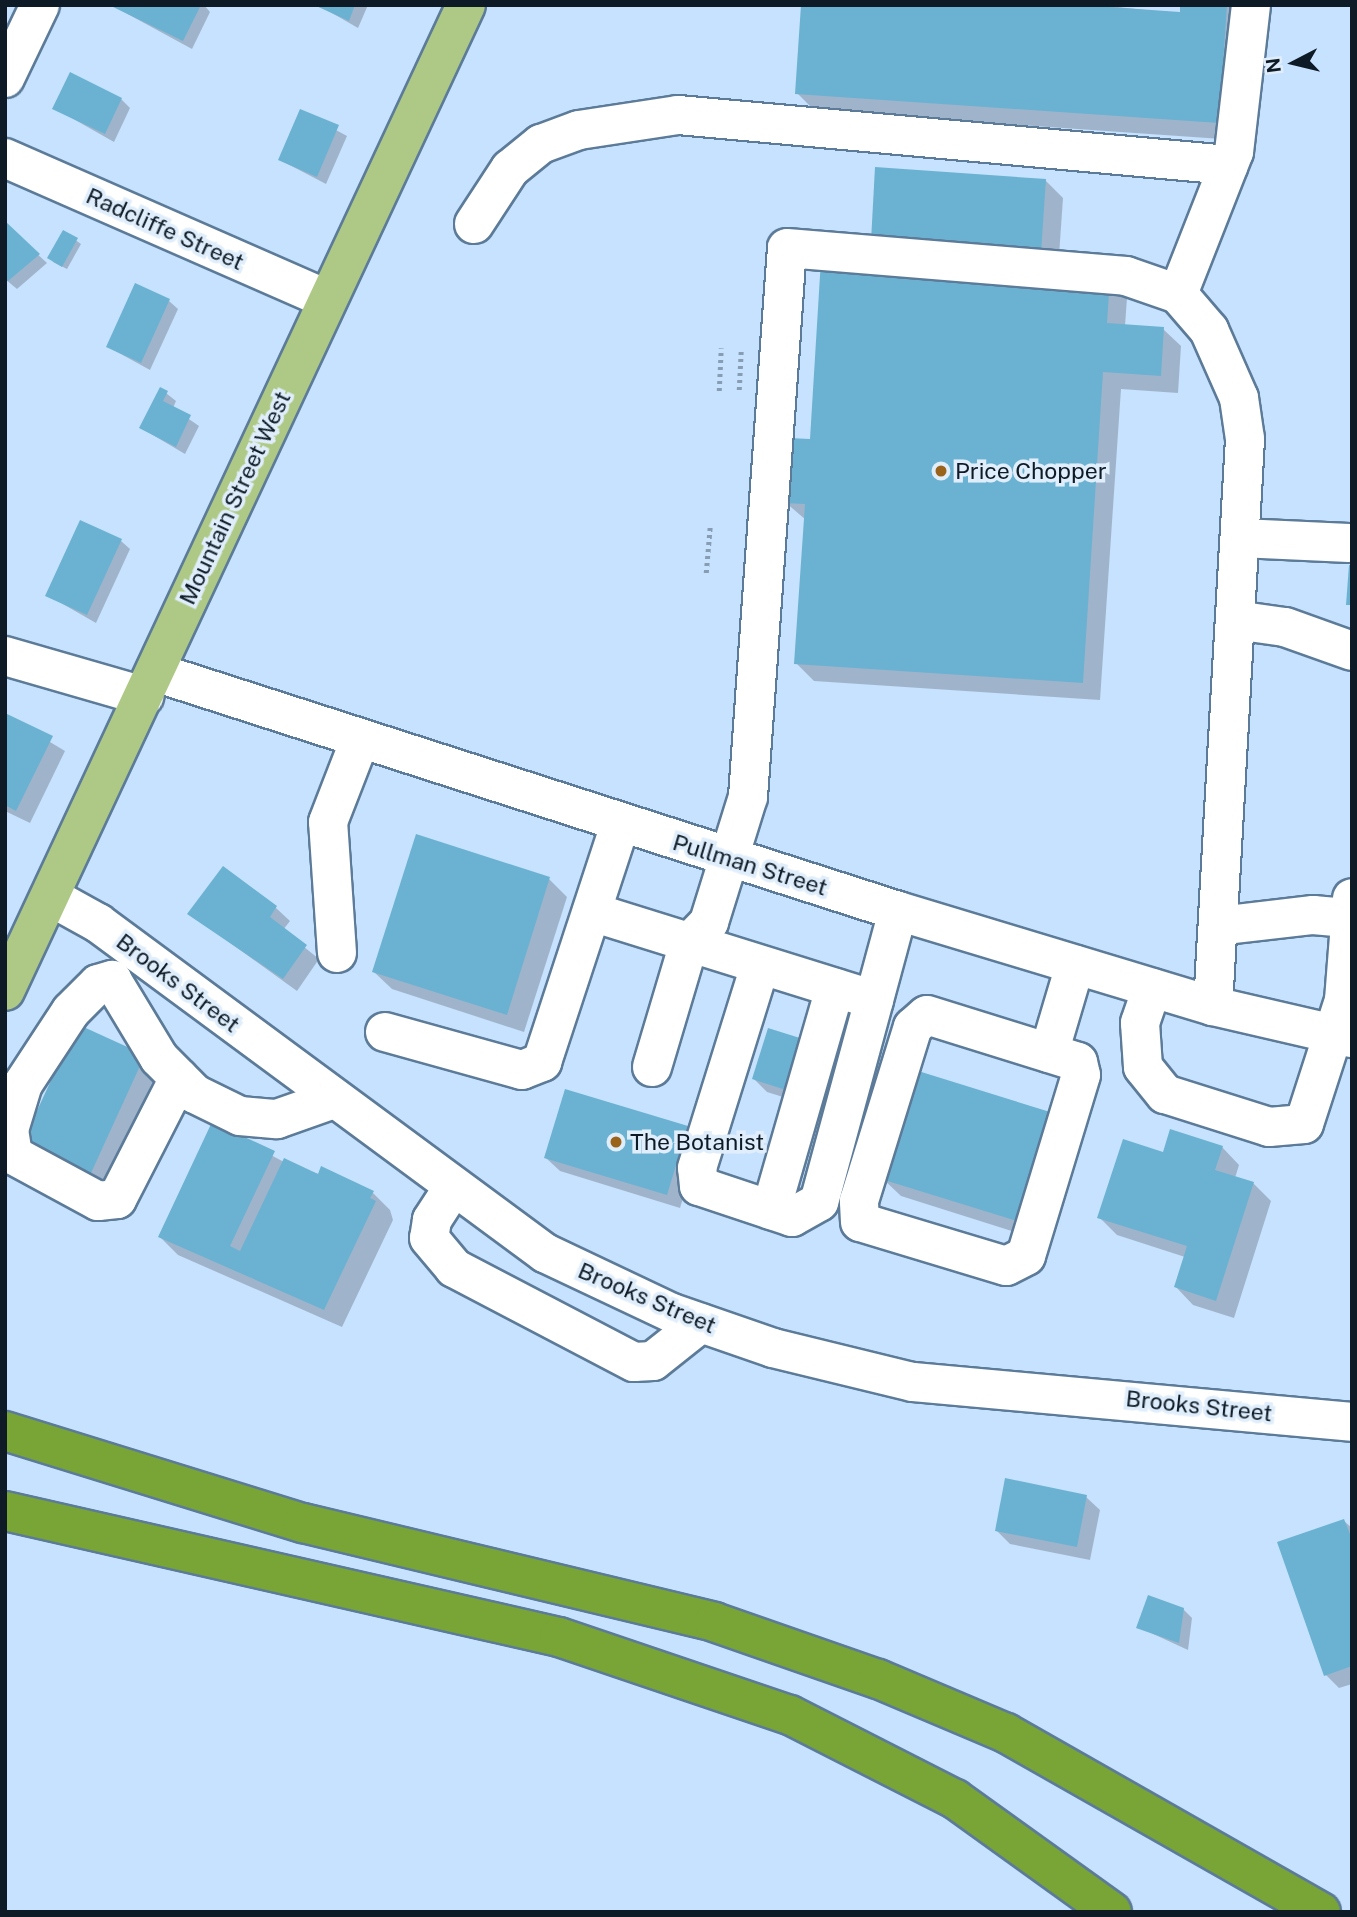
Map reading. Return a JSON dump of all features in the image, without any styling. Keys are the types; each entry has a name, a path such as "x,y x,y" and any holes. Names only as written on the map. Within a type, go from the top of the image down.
{"highway":[{"path":"5,1408 43,1443"},
{"path":"5,1431 303,1523 714,1622 878,1679 1006,1733 1321,1912"},
{"path":"11,1510 559,1637 790,1715 956,1799 1112,1912"}],"main road":[{"name":"Mountain Street West","path":"5,991 150,684 326,299 466,5"}],"street":[{"path":"5,78 40,5"},
{"path":"1178,294 1228,164 1251,5"},
{"path":"474,224 510,169 541,144 579,130 678,115 1228,164"},
{"name":"Radcliffe Street","path":"5,159 326,299"},
{"path":"652,1067 690,943 709,922 748,797 787,248 1126,276 1178,294 1209,330 1239,398 1245,439 1213,1006"},
{"path":"1240,538 1349,543"},
{"path":"1235,620 1285,627 1352,651"},
{"name":"Pullman Street","path":"5,656 150,684 359,742 1152,988 1213,1006 1341,1036"},
{"path":"337,954 328,822 359,742"},
{"path":"385,1032 522,1070 542,1062 620,825"},
{"name":"Brooks Street","path":"51,897 97,923 331,1100 545,1253 701,1323 914,1382 1348,1425"},
{"path":"1152,988 1140,1023 1143,1067 1165,1094 1269,1127 1304,1124 1341,1036 1351,908 1218,926"},
{"path":"771,1210 843,990 898,911"},
{"path":"592,912 843,990"},
{"path":"1049,1053 1076,965"},
{"path":"760,966 697,1168 699,1186 771,1210 820,1202 843,990"},
{"path":"179,1078 117,1199 98,1201 13,1154 9,1130 23,1084 71,1011 98,984 112,980 125,993 159,1058 179,1078 195,1094 240,1116 277,1119 331,1100"},
{"path":"927,1014 1049,1053 1078,1062 1081,1075 1027,1256 1006,1266 860,1222 859,1201 913,1027 927,1014"},
{"path":"452,1189 432,1220 429,1238 454,1268 635,1362 653,1361 701,1323"}],"path":[{"path":"719,391 721,348"},
{"path":"739,394 741,350"},
{"path":"706,573 710,526"}],"building":[{"path":"109,5 201,5 183,41"},
{"path":"314,5 355,5 349,21"},
{"path":"801,5 1081,5 1180,12 1180,5 1227,5 1219,123 795,94"},
{"path":"70,72 122,98 105,134 52,109"},
{"path":"300,109 339,125 317,177 278,160"},
{"path":"875,167 1046,179 1041,253 871,241"},
{"path":"5,221 40,254 8,281 5,279"},
{"path":"63,230 78,238 62,267 47,258"},
{"name":"Price Chopper","path":"821,259 1110,278 1107,323 1164,327 1161,376 1103,372 1083,683 794,664 805,504 783,503 788,438 810,439"},
{"path":"135,283 170,299 141,363 106,347"},
{"path":"160,387 168,391 163,401 191,415 176,447 139,428"},
{"path":"80,520 122,539 87,615 45,596"},
{"path":"1349,565 1352,565 1352,605 1346,605"},
{"path":"5,713 53,736 16,811 5,805"},
{"path":"416,834 550,877 507,1015 372,972"},
{"path":"223,866 277,906 270,917 307,945 283,979 187,914"},
{"path":"77,1024 145,1055 91,1173 23,1141"},
{"path":"768,1028 851,1054 835,1106 752,1079"},
{"path":"915,1070 1050,1112 1017,1221 881,1179"},
{"name":"The Botanist","path":"565,1089 688,1126 667,1195 544,1158"},
{"path":"212,1122 275,1151 230,1246 240,1251 284,1158 318,1174 321,1166 374,1191 370,1198 376,1201 324,1310 158,1237"},
{"path":"1170,1129 1223,1146 1215,1170 1254,1182 1216,1301 1174,1287 1187,1246 1097,1218 1123,1139 1163,1152"},
{"path":"1005,1478 1087,1495 1077,1547 995,1531"},
{"path":"1344,1519 1352,1539 1352,1666 1324,1676 1277,1542"},
{"path":"1148,1595 1184,1608 1179,1643 1136,1628"}],"place":[{"name":"Price Chopper","path":"941,471"},
{"name":"The Botanist","path":"616,1142"}]}
